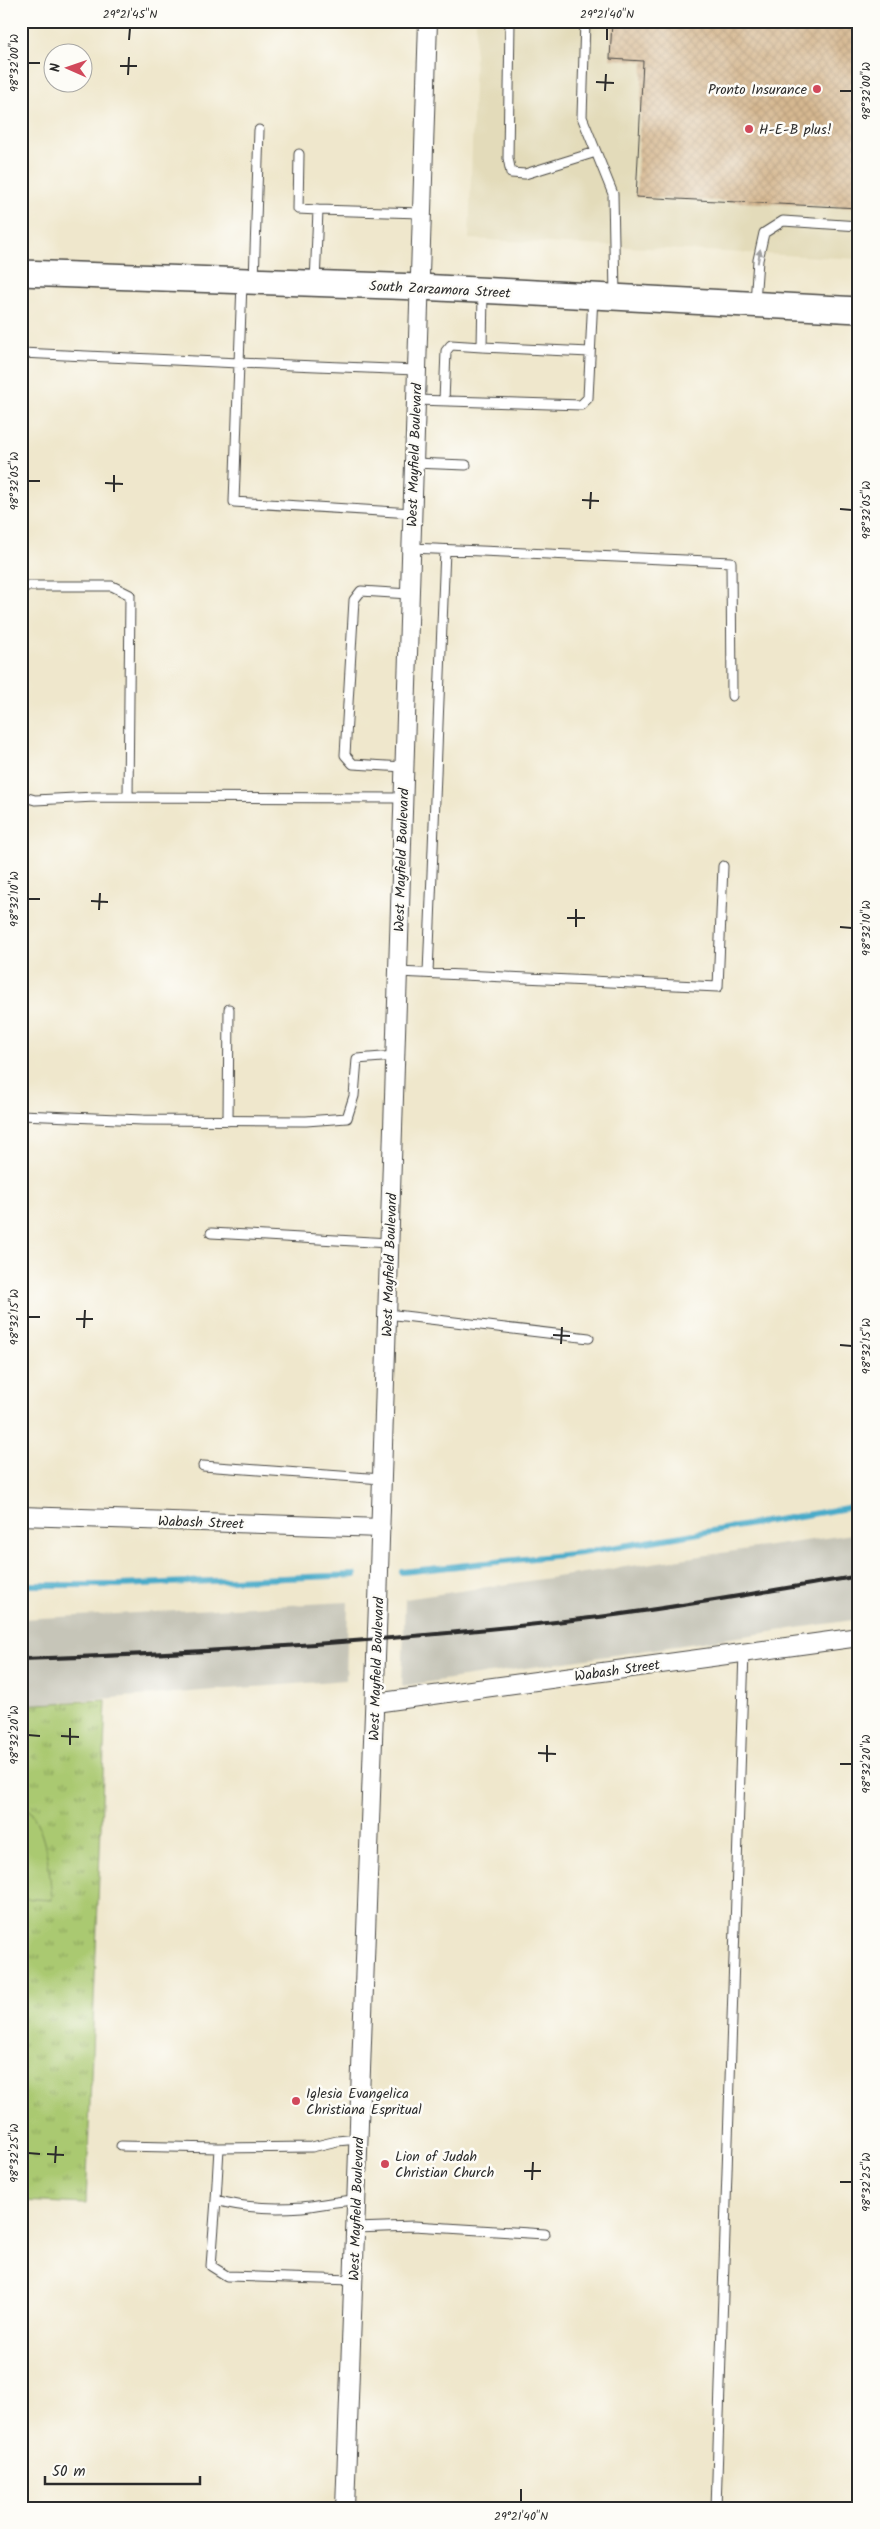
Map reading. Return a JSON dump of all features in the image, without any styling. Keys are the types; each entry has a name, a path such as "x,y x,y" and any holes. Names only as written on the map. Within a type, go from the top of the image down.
{"main road":[{"name":"South Zarzamora Street","path":"21,273 419,287 859,310"}],"street":[{"name":"West Mayfield Boulevard","path":"345,2508 375,1703 428,21"},
{"name":"Wabash Street","path":"21,1516 380,1528"},
{"name":"Wabash Street","path":"375,1703 859,1637"}],"lane":[{"path":"510,21 508,158 511,173 525,174 596,152"},
{"path":"415,400 581,405 588,398 590,352 604,297 613,194 582,117 584,21"},
{"path":"259,130 248,281 239,363 234,502 412,513"},
{"path":"299,154 298,209 421,213"},
{"path":"315,283 318,210"},
{"path":"755,305 758,260 764,233 783,221 859,226"},
{"path":"482,347 484,290"},
{"path":"444,401 446,351 451,345 590,352"},
{"path":"21,353 416,370"},
{"path":"413,463 466,465"},
{"path":"411,548 732,562 732,696"},
{"path":"428,973 445,550"},
{"path":"21,590 24,586 112,586 130,595 128,797"},
{"path":"404,767 353,764 345,755 354,600 361,591 409,594"},
{"path":"21,796 36,800 128,797 403,798"},
{"path":"398,972 718,987 723,866"},
{"path":"228,1121 229,1009"},
{"path":"21,1115 228,1121 306,1121 347,1118 354,1096 357,1059 395,1056"},
{"path":"211,1233 390,1243"},
{"path":"387,1314 589,1338"},
{"path":"203,1466 382,1479"},
{"path":"716,2508 744,1652"},
{"path":"121,2146 219,2148 312,2146 358,2139"},
{"path":"219,2148 211,2266 227,2276 353,2280"},
{"path":"216,2200 237,2206 302,2207 333,2201 356,2200"},
{"path":"355,2228 414,2226 545,2234"}],"shaded area":[{"path":"476,21 859,21 859,259 469,239"},
{"path":"859,1533 859,1619 402,1686 405,1599"},
{"path":"348,1602 346,1680 21,1705 21,1619"}],"green space":[{"path":"106,1700 86,2204 21,2201 21,1705"},
{"path":"21,1800 30,1810 41,1834 48,1860 52,1900 21,1898"}],"building":[{"name":"H-E-B plus!","path":"612,21 859,21 859,208 636,197 643,61 610,59"}],"waterway":[{"path":"402,1572 581,1553 859,1506"},
{"path":"21,1585 119,1585 355,1575"}],"railway":[{"path":"21,1659 239,1649 383,1639 527,1625 632,1613 859,1576"}],"place":[{"name":"Pronto Insurance","path":"817,89"},
{"name":"H-E-B plus!","path":"749,129"},
{"name":"Iglesia Evangelica Christiana Espritual","path":"296,2101"},
{"name":"Lion of Judah Christian Church","path":"385,2164"}]}
